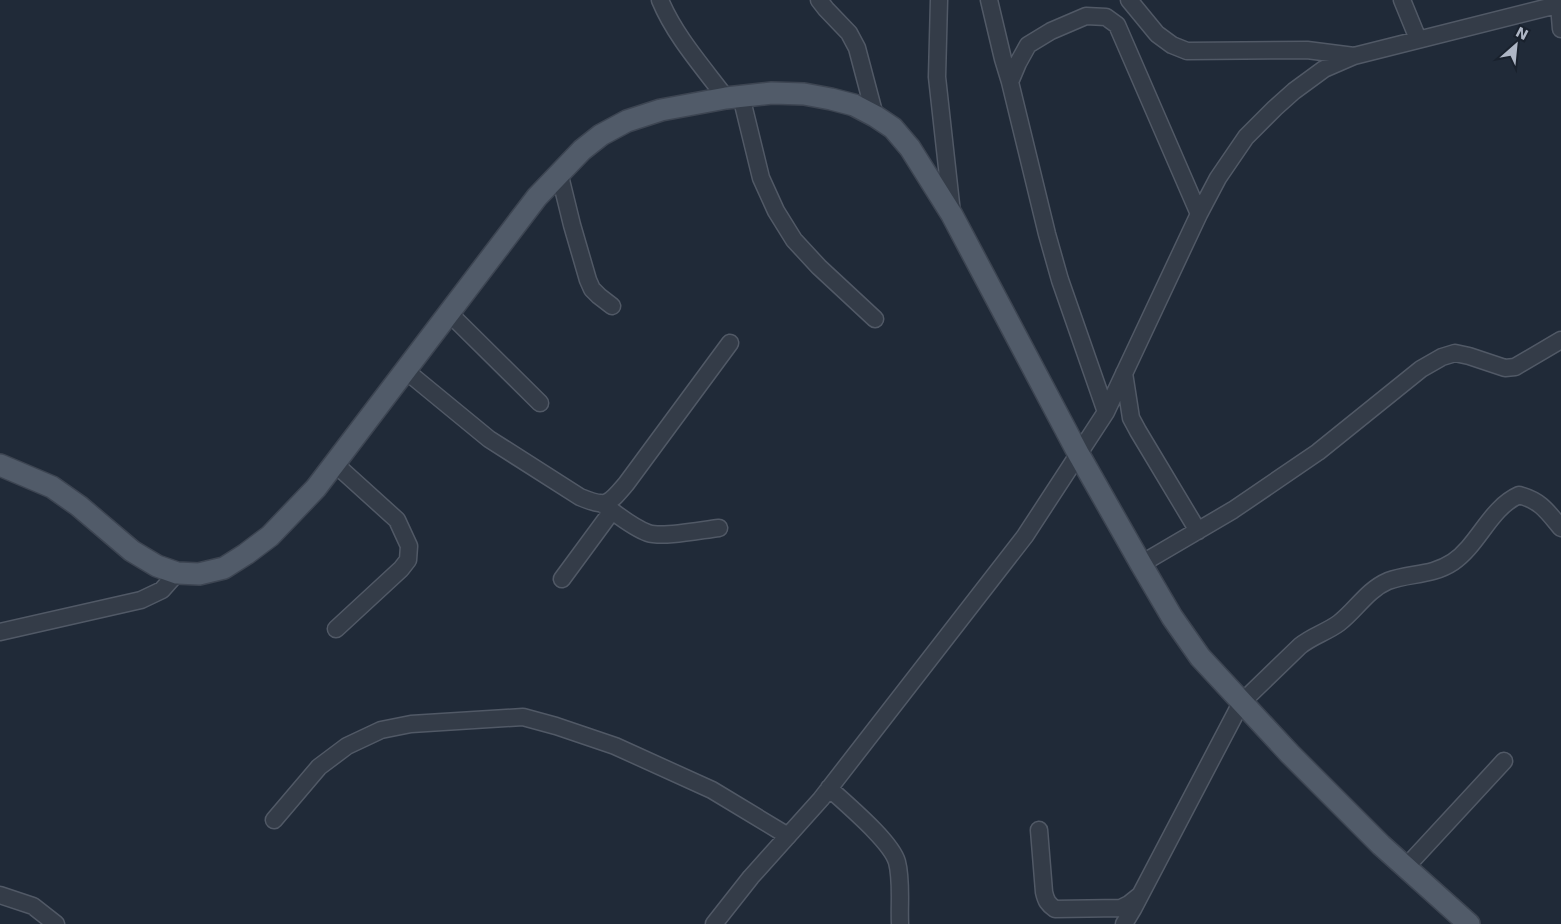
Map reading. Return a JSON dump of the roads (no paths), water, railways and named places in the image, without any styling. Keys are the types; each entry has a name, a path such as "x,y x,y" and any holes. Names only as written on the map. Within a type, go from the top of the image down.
{"main road":[{"path":"0,465 52,487 79,506 132,551 157,566 177,573 199,574 224,568 270,536 316,488 537,197 559,172 601,135 627,121 660,110 733,97 804,94 846,103 875,116 893,128 910,148 952,215 1078,453 1141,564 1177,626 1200,657 1241,703 1381,845 1469,924"}],"street":[{"path":"660,0 668,19 680,38 733,97 761,178 776,211 794,240 819,267 874,319"},
{"path":"819,0 849,32 857,48 875,116"},
{"path":"939,0 937,77 952,215"},
{"path":"989,0 1060,280 1106,412"},
{"path":"1129,0 1157,34 1172,45 1187,50 1307,50 1354,56"},
{"path":"1402,0 1418,39"},
{"path":"714,924 751,877 830,788 1025,536 1106,412 1199,214 1218,178 1246,137 1294,91 1324,70 1354,56 1560,5 1561,29"},
{"path":"1010,82 1028,45 1051,31 1086,16 1106,17 1118,25 1199,214"},
{"path":"559,172 588,280 592,289 612,306"},
{"path":"448,313 540,403"},
{"path":"1141,564 1233,510 1318,452 1420,369 1442,357 1455,353 1505,368 1515,367 1561,340"},
{"path":"562,579 606,507 605,503 613,500 626,484 730,343"},
{"path":"405,370 489,439 580,498 606,507 649,534 718,528"},
{"path":"1124,373 1131,418 1198,531"},
{"path":"334,463 397,520 409,546 408,560 401,569 336,628"},
{"path":"1124,924 1241,703 1300,646 1341,622 1374,589 1400,577 1422,574 1445,567 1464,554 1496,512 1509,500 1519,495 1532,498 1542,506 1561,528"},
{"path":"0,632 141,600 162,590 177,573"},
{"path":"274,820 320,767 348,746 381,730 411,724 523,717 615,746 712,790 788,836"},
{"path":"1406,868 1504,761"},
{"path":"830,788 885,842 897,861 900,924"},
{"path":"1039,830 1044,892 1049,905 1055,909 1121,908 1141,894"},
{"path":"0,895 33,906 56,924"}]}
